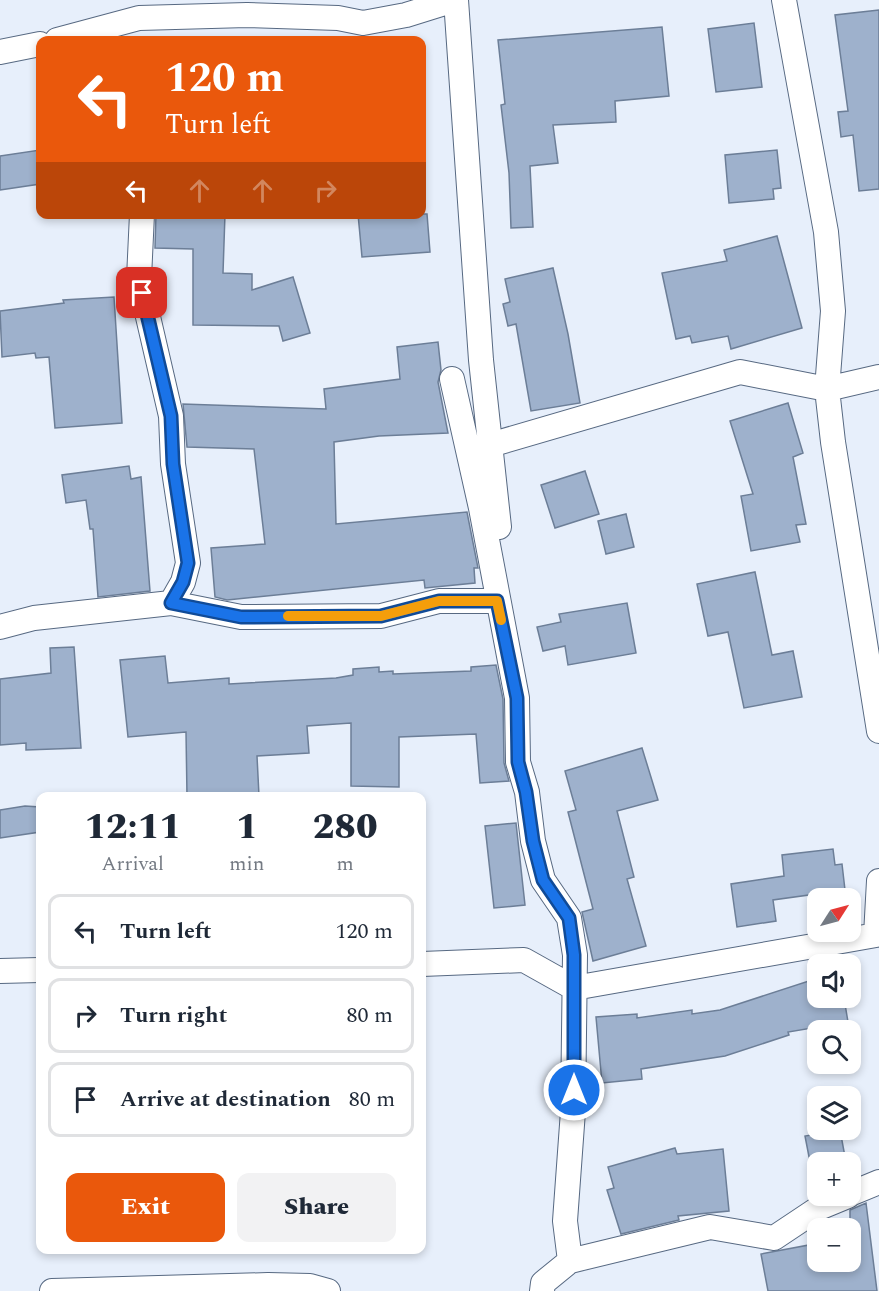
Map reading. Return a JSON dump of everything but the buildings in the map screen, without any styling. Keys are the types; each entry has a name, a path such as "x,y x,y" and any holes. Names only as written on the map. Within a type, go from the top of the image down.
{"street":[{"path":"86,36 247,15 338,9 363,23 406,15 455,0 470,228 502,597 517,698 518,762 543,880 569,918 574,955 573,1111 565,1221 570,1261"},
{"path":"784,0 826,232 833,311 828,389 833,442 879,731"},
{"path":"0,52 36,45"},
{"path":"142,219 139,278 171,416 173,464 188,563 183,582 171,603"},
{"path":"490,446 740,372 828,389 879,376"},
{"path":"452,379 502,597"},
{"path":"0,627 34,618 171,603 241,617 381,616 439,601 502,597"},
{"path":"426,964 524,960 574,988 876,935 879,881"},
{"path":"0,971 36,970"},
{"path":"861,1190 879,1182"},
{"path":"542,1291 543,1283 570,1261 710,1227 774,1238 824,1206"},
{"path":"52,1291 268,1285 310,1286 328,1291"}],"slow traffic":[{"path":"288,616 381,616 439,601 497,601 501,620"}],"route":[{"path":"142,293 171,416 173,464 179,491 188,563 183,582 171,603 241,617 381,616 439,601 497,601 517,698 518,762 526,792 533,841 543,880 569,918 572,937 574,1090"}]}
